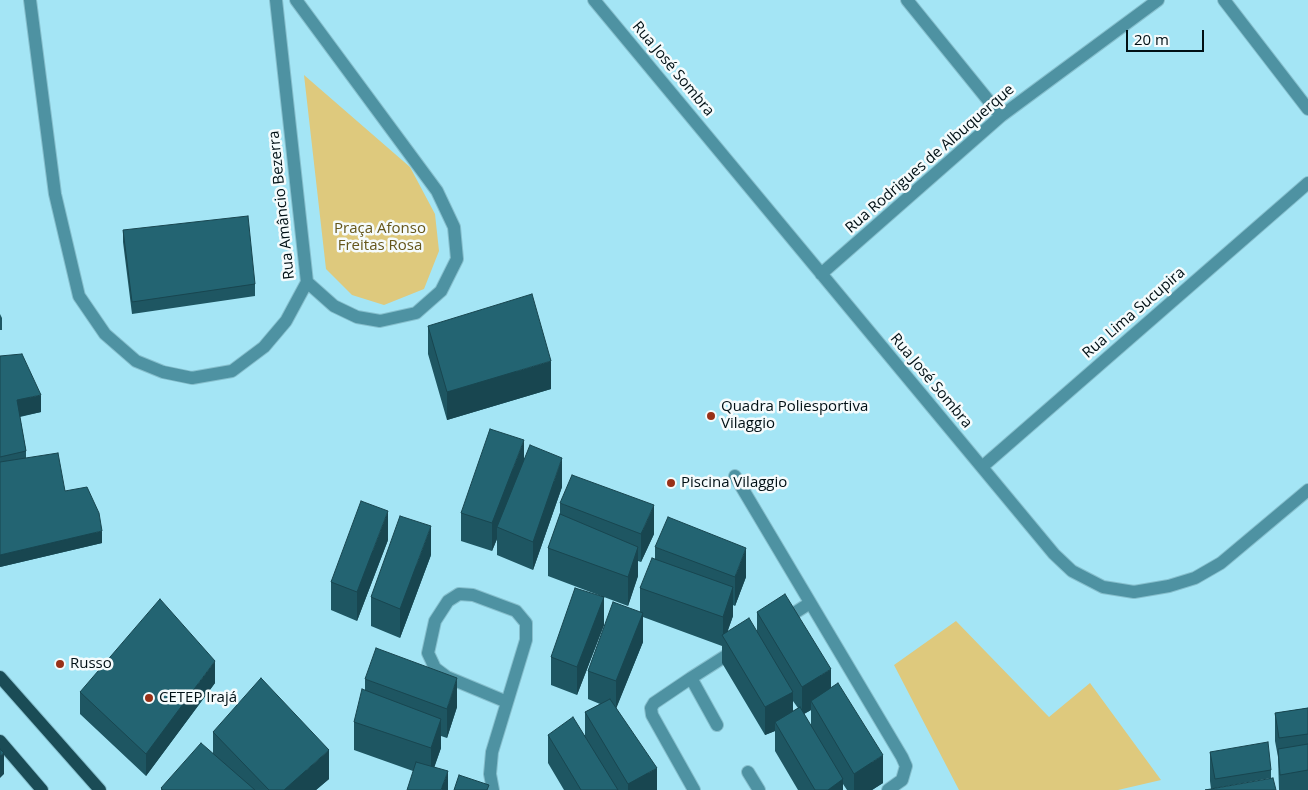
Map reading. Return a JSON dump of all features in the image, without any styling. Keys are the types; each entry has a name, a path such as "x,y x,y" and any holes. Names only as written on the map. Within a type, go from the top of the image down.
{"main road":[{"path":"0,677 100,790"},
{"path":"0,741 42,790"}],"street":[{"name":"Rua Amâncio Bezerra","path":"30,0 55,194 79,296 105,334 136,360 163,372 192,378 232,371 264,348 286,320 307,282 276,0"},
{"path":"296,0 437,191 454,227 457,259 442,290 416,313 380,320 357,317 334,306 307,282"},
{"name":"Rua José Sombra","path":"594,0 1054,554 1072,571 1103,587 1134,592 1169,586 1195,578 1220,562 1308,490"},
{"path":"907,0 1001,116"},
{"name":"Rua Rodrigues de Albuquerque","path":"821,274 1001,116 1158,0"},
{"path":"1224,0 1308,109"},
{"name":"Rua Lima Sucupira","path":"982,467 1308,183"},
{"path":"735,476 906,766 902,780 888,790"},
{"path":"493,790 490,774 492,752 526,640 526,623 516,611 474,595 459,594 448,601 435,621 428,653 435,668 447,677 507,702"},
{"path":"770,628 810,603"},
{"path":"694,790 652,715 651,708 654,703 746,643"},
{"path":"691,678 717,725"},
{"path":"748,772 759,790"}],"green space":[{"name":"Praça Afonso Freitas Rosa","path":"304,75 410,167 435,214 439,251 424,289 384,305 352,295 326,269"},
{"path":"956,621 1049,717 1090,683 1161,780 1118,790 959,790 894,665"}],"building":[{"path":"248,216 255,284 132,302 123,230"},
{"path":"532,294 551,361 447,392 428,326"},
{"path":"22,354 41,395 17,400 26,451 0,457 0,356"},
{"path":"490,429 524,440 492,523 461,513"},
{"path":"530,445 562,458 533,542 497,527"},
{"path":"58,453 65,491 87,487 99,513 102,531 0,555 0,462"},
{"path":"572,475 654,505 641,534 560,503"},
{"path":"361,501 388,511 357,592 331,582"},
{"path":"560,514 638,547 628,577 548,548"},
{"path":"400,516 431,526 400,609 371,597"},
{"path":"668,517 746,548 735,577 655,547"},
{"path":"652,558 733,587 723,617 640,588"},
{"path":"575,588 604,597 577,667 551,657"},
{"path":"785,594 831,669 802,687 757,612"},
{"name":"CETEP Irajá","path":"160,599 215,661 146,754 80,692"},
{"path":"613,602 643,613 616,681 588,671"},
{"path":"749,618 793,692 765,707 722,635"},
{"path":"376,648 457,678 447,709 365,679"},
{"path":"261,678 329,750 284,790 269,790 213,732"},
{"path":"838,683 883,755 854,774 811,701"},
{"path":"362,689 441,719 431,748 354,722"},
{"path":"610,699 657,768 628,784 585,712"},
{"path":"800,707 843,779 828,790 815,790 775,722"},
{"path":"1308,708 1308,734 1279,738 1275,713"},
{"path":"573,717 618,790 581,790 548,735"},
{"path":"1268,742 1271,770 1215,779 1210,752"},
{"path":"201,743 255,790 163,790 161,788"},
{"path":"1308,744 1308,770 1280,775 1278,749"},
{"path":"416,762 448,771 441,790 407,790"},
{"path":"459,775 489,785 487,790 454,790"},
{"path":"1273,778 1276,790 1205,790"}],"place":[{"name":"Quadra Poliesportiva Vilaggio","path":"711,416"},
{"name":"Piscina Vilaggio","path":"671,483"},
{"name":"Russo","path":"60,664"},
{"name":"CETEP Irajá","path":"149,698"}]}
